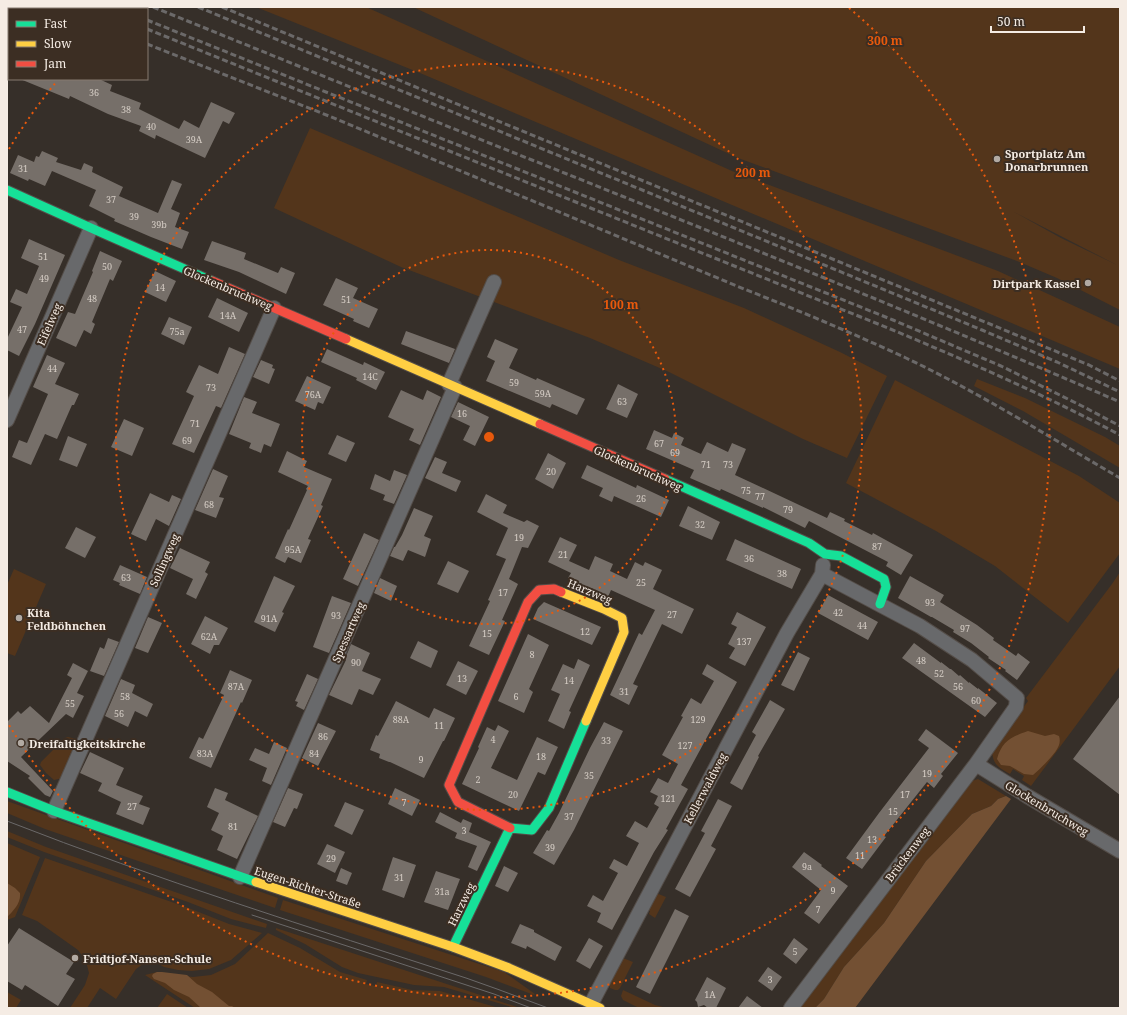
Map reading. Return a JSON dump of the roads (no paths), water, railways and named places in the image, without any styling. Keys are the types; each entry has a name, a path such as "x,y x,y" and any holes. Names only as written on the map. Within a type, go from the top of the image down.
{"street":[{"name":"Glockenbruchweg","path":"7,190 802,540 825,554 841,556 884,579 886,587 880,604"},
{"name":"Eifelweg","path":"7,420 91,228"},
{"path":"452,386 494,282"},
{"name":"Sollingweg","path":"54,811 274,308"},
{"name":"Spessartweg","path":"240,877 452,386"},
{"path":"825,554 822,574 880,604"},
{"name":"Kellerwaldweg","path":"596,1006 787,633 822,574"},
{"name":"Harzweg","path":"554,589 604,609 622,618 624,632 549,808 532,830 510,828 458,802 449,785 528,602 539,590 554,589"},
{"name":"Brückenweg","path":"791,1008 976,764 1016,707 1017,698 972,660 920,626 880,604"},
{"name":"Glockenbruchweg","path":"976,764 1120,851"},
{"name":"Eugen-Richter-Straße","path":"7,792 54,811 240,877 453,947 509,968 596,1006"},
{"name":"Harzweg","path":"453,947 510,828"}],"tram line":[{"path":"7,821 64,843 178,883 466,978 548,1008"},
{"path":"252,915 494,994 531,1008"}],"railway":[{"path":"153,7 827,279 1120,402"},
{"path":"198,7 982,330 1057,362 1120,392"},
{"path":"222,7 1089,365 1120,381"},
{"path":"148,20 893,320 1001,366 1120,426"},
{"path":"148,29 888,328 1006,379 1120,435"},
{"path":"148,44 329,116 805,313 866,340 906,358 961,386 1120,478"}],"place":[{"name":"Sportplatz Am Donarbrunnen","path":"997,159"},
{"name":"Dirtpark Kassel","path":"1088,283"},
{"name":"Kita Feldböhnchen","path":"19,618"},
{"name":"Dreifaltigkeitskirche","path":"21,743"},
{"name":"Fridtjof-Nansen-Schule","path":"75,958"}]}
